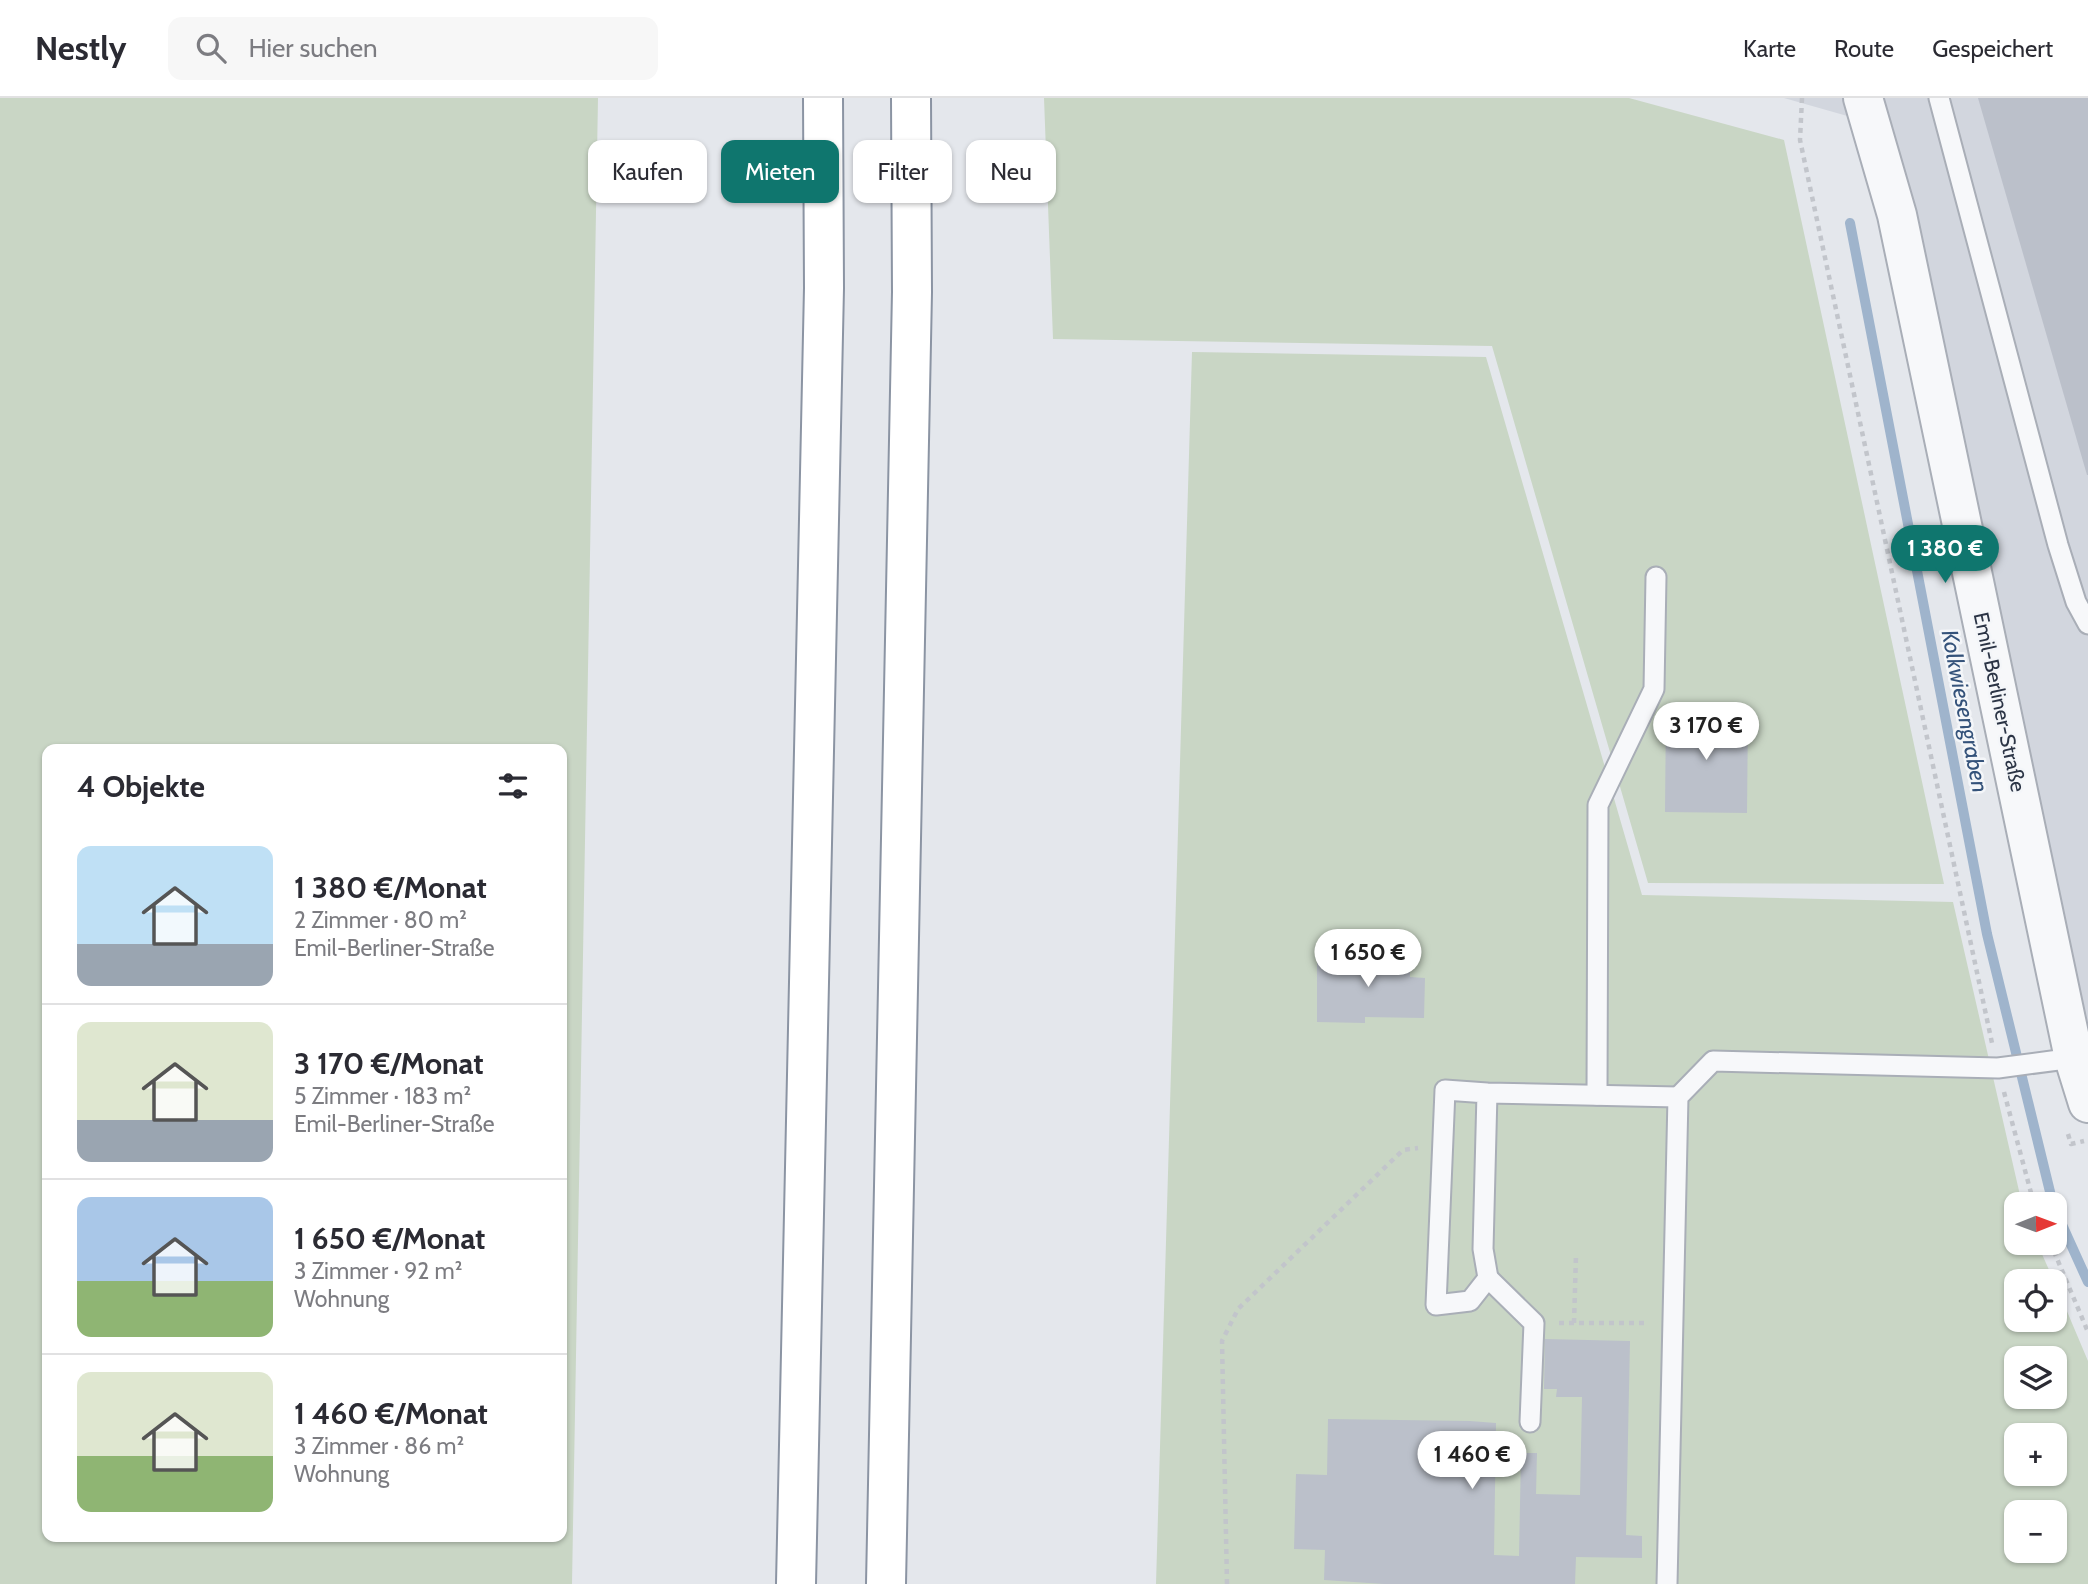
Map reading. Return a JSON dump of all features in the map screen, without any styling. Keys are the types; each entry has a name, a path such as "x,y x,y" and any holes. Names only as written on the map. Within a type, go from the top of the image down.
{"highway":[{"path":"796,1584 824,288 823,98"},
{"path":"886,1584 911,305 911,98"}],"street":[{"name":"Emil-Berliner-Straße","path":"1863,98 1906,253 2069,1058 2088,1103"}],"lane":[{"path":"1939,98 2057,545 2076,602 2088,624"},
{"path":"1597,1095 1598,805 1654,689 1656,578"},
{"path":"1667,1584 1678,1097 1713,1061 1998,1068 2069,1058"},
{"path":"1488,1278 1470,1301 1436,1305 1445,1090 1678,1097"},
{"path":"1487,1093 1483,1249 1488,1278 1534,1322 1530,1422"}],"path":[{"path":"1802,98 1800,140 1998,1068 2031,1192"},
{"path":"1227,1584 1222,1341 1227,1330 1238,1309 1403,1150 1443,1145"},
{"path":"1574,1323 1576,1255"},
{"path":"2055,1255 2088,1332"},
{"path":"1534,1322 1673,1323"}],"shaded area":[{"path":"1784,98 2088,98 2088,1103 1872,123"}],"green space":[{"path":"0,98 598,98 597,140 588,140 588,203 596,203 572,1584 0,1584"},
{"path":"1044,98 1629,98 1784,140 1944,884 1648,883 1492,346 1053,339 1048,203 1056,203 1056,140 1046,140"},
{"path":"1192,352 1486,357 1642,895 1953,902 2019,1192 2004,1192 2004,1255 2042,1255 2049,1269 2004,1269 2004,1332 2067,1332 2067,1311 2088,1361 2088,1584 1156,1584"}],"building":[{"path":"1978,98 2088,98 2088,475 2087,475"},
{"path":"1666,711 1748,712 1747,813 1665,812"},
{"path":"1366,954 1410,954 1410,977 1425,978 1424,1018 1365,1017 1365,1023 1317,1022 1317,956 1356,957 1356,966 1366,966"},
{"path":"1545,1339 1630,1341 1626,1535 1642,1536 1642,1558 1576,1557 1575,1584 1384,1584 1324,1580 1325,1550 1294,1549 1296,1474 1327,1475 1328,1419 1470,1421 1496,1423 1494,1555 1519,1556 1521,1453 1537,1453 1536,1494 1580,1495 1582,1397 1556,1397 1557,1389 1544,1389"}],"waterway":[{"name":"Kolkwiesengraben","path":"1850,223 1987,934 2050,1192"},
{"name":"Kolkwiesengraben","path":"2067,1236 2088,1282"}]}
